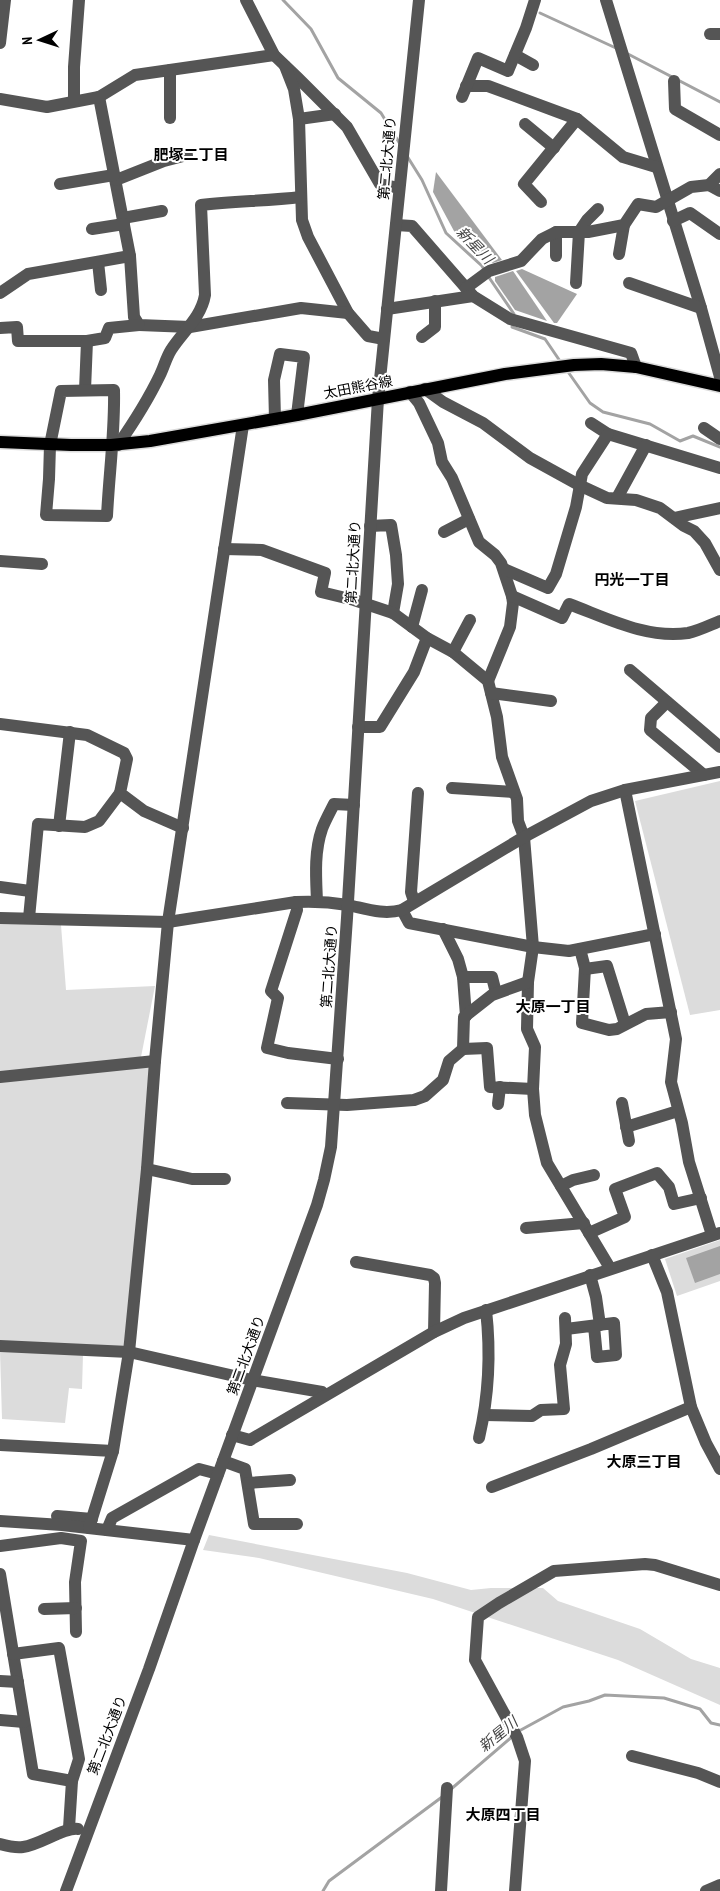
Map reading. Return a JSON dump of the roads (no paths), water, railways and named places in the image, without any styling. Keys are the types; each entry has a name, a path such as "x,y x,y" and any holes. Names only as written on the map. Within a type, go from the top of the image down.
{"main road":[{"name":"太田熊谷線","path":"0,442 50,445 114,445 150,441 297,415 505,374 574,365 601,364 636,367 720,386"}],"street":[{"path":"0,43 5,0"},
{"path":"74,100 74,67 79,0"},
{"path":"246,0 274,55 347,127 380,184 399,188"},
{"name":"第二北大通り","path":"66,1891 319,1197 331,1147 348,905 378,399 419,0"},
{"path":"535,0 508,71 478,58 464,91 488,86 577,120 623,157 656,167"},
{"path":"606,0 701,308 720,377"},
{"path":"0,100 47,107 74,100 99,97 134,75 274,55"},
{"path":"515,55 533,65"},
{"path":"285,66 294,89 299,118 300,197 302,220 308,238 348,314 368,336 384,339"},
{"path":"170,70 170,118"},
{"path":"674,80 675,109 720,135"},
{"path":"99,97 130,256 134,317 139,325"},
{"path":"299,118 334,114"},
{"path":"541,202 524,184 577,120"},
{"path":"525,124 554,148"},
{"path":"60,184 115,177 187,155"},
{"path":"619,254 624,226 638,204 656,207 691,187 714,188 720,174"},
{"path":"114,445 138,418 161,375 170,351 190,327 203,305 205,295 201,205 300,197"},
{"path":"576,283 579,232 598,209"},
{"path":"92,229 162,210"},
{"path":"673,221 690,213 720,234"},
{"path":"396,225 412,226 469,292 514,320 631,353 636,367"},
{"path":"387,308 435,302 469,292 486,274 521,261 542,239 556,232 588,232 624,226"},
{"path":"556,232 556,256"},
{"path":"0,293 28,274 130,256"},
{"path":"98,262 101,290"},
{"path":"629,283 701,308"},
{"path":"422,337 435,327 435,302"},
{"path":"0,328 17,327 18,341 87,341 105,338 109,328 139,325 190,327 301,308 348,314"},
{"path":"85,390 87,341"},
{"path":"275,419 274,380 280,354 304,357 297,415"},
{"path":"425,389 443,402 483,423 530,458 579,486 607,498 636,500 660,508 694,531 705,543 720,570"},
{"path":"114,390 114,445 107,516 46,514 50,479 50,445 61,391 114,390"},
{"path":"410,392 419,403 438,442 442,462 452,478 479,542 495,555 504,569 512,596 510,626 490,687 502,757 517,799 518,821 524,837 533,947 528,982 527,1029 535,1047 535,1115 546,1163 610,1268"},
{"path":"591,422 608,434 720,468"},
{"path":"90,1524 113,1451 129,1352 168,922 243,425"},
{"path":"704,428 720,439"},
{"path":"504,569 548,588 556,574 576,507 582,474 608,434"},
{"path":"617,498 646,446"},
{"path":"674,518 720,508"},
{"path":"444,532 469,520"},
{"path":"370,526 391,525 398,584 393,613"},
{"path":"224,549 262,550 324,573 321,592 393,613 427,638 453,652 490,687 551,701"},
{"path":"0,561 42,564"},
{"path":"412,627 422,590"},
{"path":"512,596 562,618 569,604 644,632 666,634 689,633 720,621"},
{"path":"453,652 470,620"},
{"path":"358,727 380,727 414,672 427,638"},
{"path":"630,670 720,747"},
{"path":"667,702 651,718 650,730 704,775"},
{"path":"0,724 87,735 124,753 127,759 120,793 99,822 85,827 38,824 30,890 29,918"},
{"path":"59,826 70,732"},
{"path":"0,918 168,922 296,902 317,901 348,905 383,913 402,910 414,901 524,837 592,801 625,790 720,772"},
{"path":"452,788 514,792"},
{"path":"232,1435 250,1440 434,1332 486,1310 716,1234 700,1198 689,1162 671,1082 676,1039 625,790"},
{"path":"120,793 144,811 183,828"},
{"path":"414,901 411,892 418,793"},
{"path":"317,901 316,872 322,828 334,804 354,805"},
{"path":"0,887 30,890"},
{"path":"296,902 297,910 271,992 278,998 267,1048 288,1053 338,1059"},
{"path":"402,910 409,923 533,947 568,951 655,934"},
{"path":"443,930 458,959 463,977 466,1016 464,1017 463,1049"},
{"path":"580,949 585,969 582,1023 609,1030 646,1014 671,1012"},
{"path":"585,969 607,966 625,1024"},
{"path":"463,977 492,977 496,993"},
{"path":"466,1016 496,993 528,982"},
{"path":"287,1104 334,1106 414,1100 425,1096 442,1080 449,1061 463,1049 487,1048 490,1087 534,1089"},
{"path":"0,1077 155,1061"},
{"path":"498,1104 500,1087"},
{"path":"622,1103 629,1141"},
{"path":"626,1127 678,1111"},
{"path":"147,1169 192,1179 225,1179"},
{"path":"526,1228 586,1228 625,1217 615,1189 657,1173 669,1187 674,1204 700,1198"},
{"path":"561,1186 573,1180 594,1175"},
{"path":"652,1255 667,1292 691,1407 706,1443 720,1469"},
{"path":"356,1262 434,1278 434,1332"},
{"path":"485,1415 532,1416 541,1410 564,1409 560,1365 566,1344 566,1323 597,1325 596,1297 590,1275"},
{"path":"479,1438 485,1415 490,1347 486,1310"},
{"path":"0,1346 129,1352 252,1380 322,1392 325,1395"},
{"path":"492,1487 591,1450 691,1407"},
{"path":"0,1445 113,1451"},
{"path":"222,1461 245,1469 254,1524 297,1524"},
{"path":"107,1530 112,1518 199,1469 218,1474"},
{"path":"248,1483 290,1480"},
{"path":"0,1512 90,1524 107,1530 194,1540"},
{"path":"0,1521 62,1525 90,1524"},
{"path":"61,1538 62,1525"},
{"path":"0,1546 61,1538 81,1541 75,1582 76,1632"},
{"path":"515,1891 520,1849 525,1761 516,1734 475,1660 478,1617 554,1571 645,1564 655,1565 720,1585"},
{"path":"0,1574 33,1774 72,1781"},
{"path":"44,1609 76,1608"},
{"path":"13,1654 59,1648 79,1760 72,1781 69,1828"},
{"path":"0,1681 18,1682"},
{"path":"0,1720 24,1722"},
{"path":"632,1756 698,1773 720,1782"},
{"path":"441,1891 448,1792"},
{"path":"0,1844 21,1848 37,1844 69,1828 87,1832"},
{"path":"706,1891 720,1885"}],"water":[{"path":"436,172 502,260 493,263 483,259 454,231 433,192"},
{"path":"522,269 577,294 557,323 554,323 516,271"},
{"path":"513,271 547,321 515,310 495,281 495,277"},
{"path":"720,1246 720,1274 695,1283 686,1258"}],"waterway":[{"name":"新星川","path":"283,0 311,29 338,78 381,113 400,144"},
{"path":"540,13 618,49"},
{"path":"628,54 720,102"},
{"name":"新星川","path":"407,156 422,180 446,233 485,271"},
{"name":"新星川","path":"488,276 514,314 513,317"},
{"name":"新星川","path":"513,323 512,327 545,339 562,364"},
{"name":"新星川","path":"566,369 590,403 603,412 650,424 680,441 693,436 720,447"},
{"name":"新星川","path":"519,1731 563,1707 605,1695 664,1698 700,1709 711,1723 720,1725"},
{"name":"新星川","path":"450,1790 514,1735"},
{"name":"新星川","path":"323,1891 329,1881 442,1797"}],"district":[{"name":"肥塚二丁目","path":"191,154"},
{"name":"円光一丁目","path":"632,579"},
{"name":"大原一丁目","path":"553,1006"},
{"name":"大原三丁目","path":"644,1461"},
{"name":"大原四丁目","path":"503,1814"}]}
